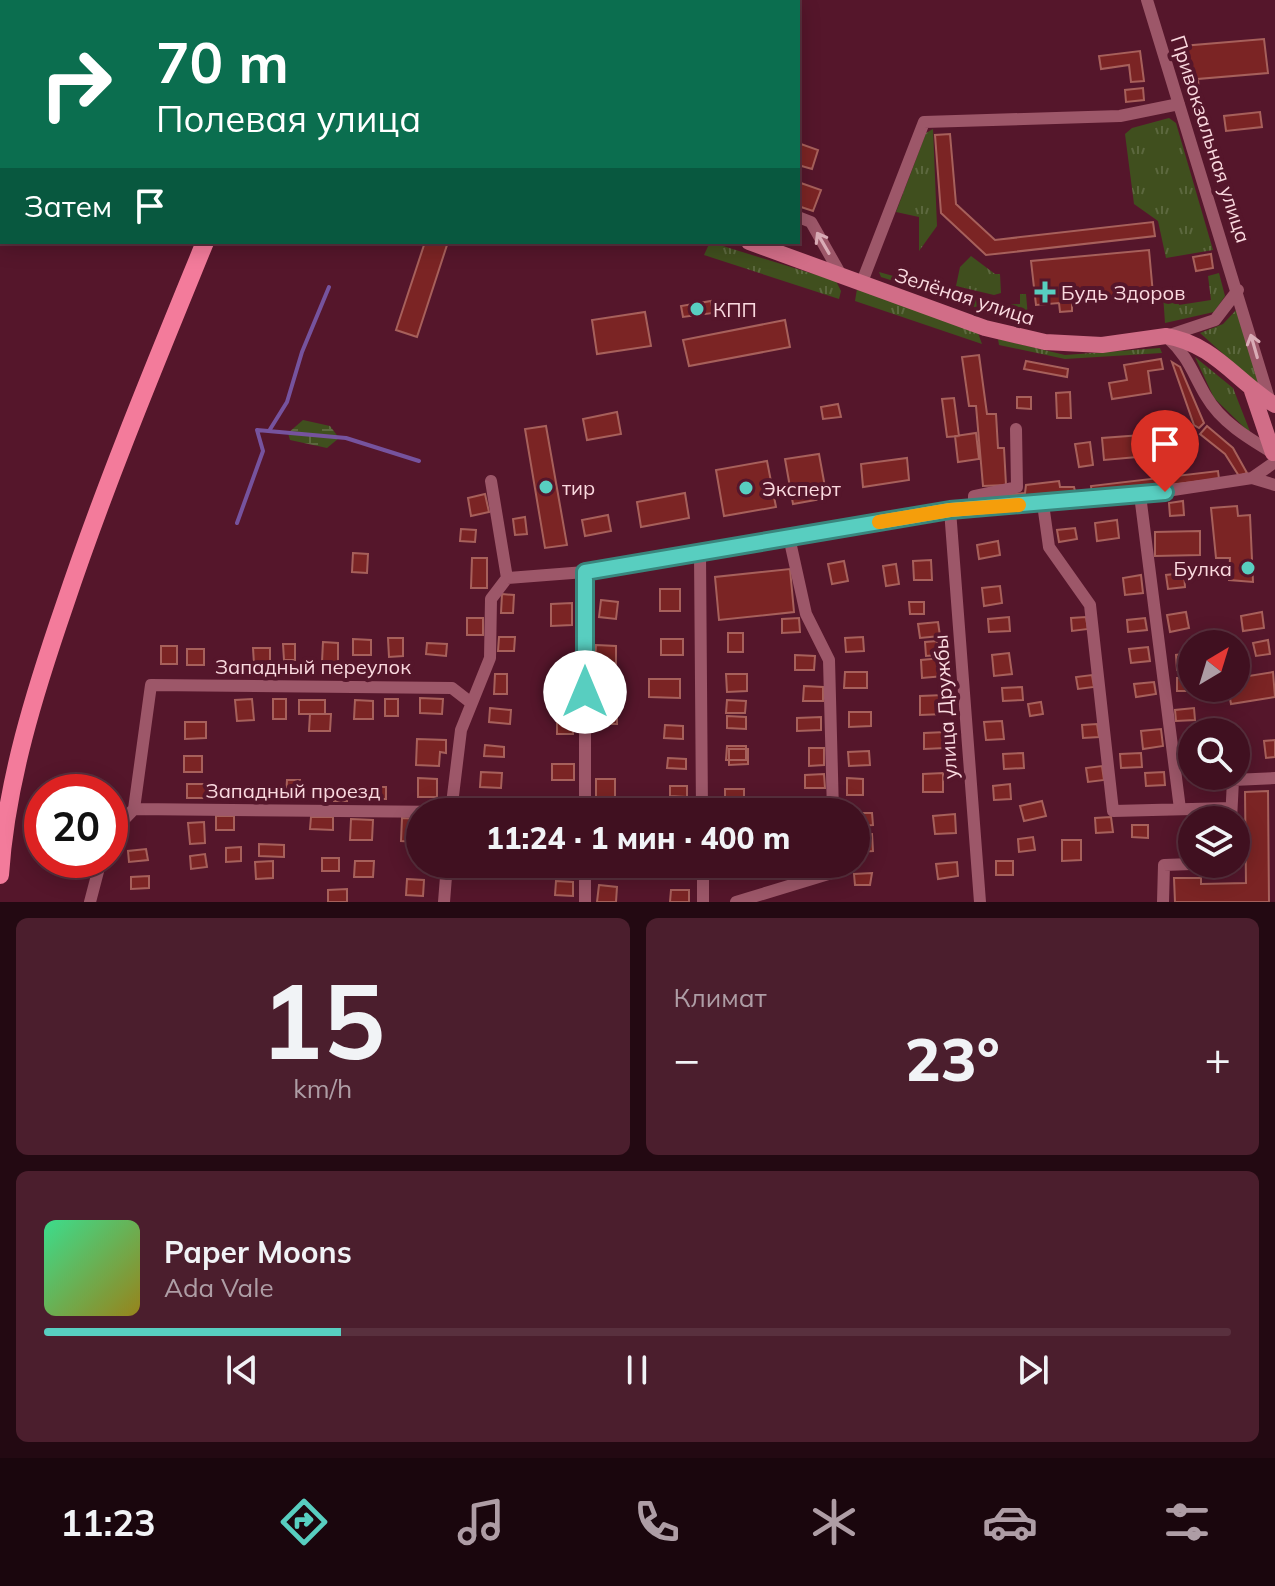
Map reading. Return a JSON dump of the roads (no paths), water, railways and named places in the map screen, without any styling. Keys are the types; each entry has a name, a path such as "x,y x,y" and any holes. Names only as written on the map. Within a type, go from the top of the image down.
{"highway":[{"path":"0,875 18,761 44,665 81,557 204,244"}],"main road":[{"name":"Зелёная улица","path":"755,244 985,328 1045,342 1102,345 1166,336 1208,350 1252,391 1272,404"},
{"name":"Зелёная улица","path":"1252,391 1274,457"},
{"path":"1274,457 1275,433"}],"street":[{"name":"Привокзальная улица","path":"1147,0 1179,104 1244,289 1272,404"},
{"path":"862,282 924,122 1120,116 1179,104"},
{"path":"800,218 811,222 841,275"},
{"path":"1244,289 1215,320 1166,336 1190,362 1216,410 1274,457 1252,478"},
{"path":"974,508 974,496 1017,487 1016,429"},
{"path":"507,578 585,572 950,510 1140,495 1252,478 1275,485"},
{"path":"453,798 461,730 490,658 491,599 507,578 491,481"},
{"path":"1140,495 1180,806"},
{"path":"1043,504 1049,547 1090,605 1113,811 1178,809"},
{"name":"улица Дружбы","path":"950,510 980,902"},
{"path":"789,537 806,614 829,660 833,798"},
{"path":"700,554 702,798"},
{"path":"585,572 585,798"},
{"name":"Западный переулок","path":"134,809 151,685 452,688 470,702"},
{"path":"1231,806 1233,780 1275,778"},
{"path":"128,815 134,809"},
{"name":"Западный проезд","path":"134,809 406,812"},
{"path":"1163,902 1164,865 1178,864"},
{"path":"90,902 96,878"},
{"path":"444,902 446,878"},
{"path":"585,878 585,902"},
{"path":"703,878 703,902"},
{"path":"736,902 815,878"}],"waterway":[{"path":"269,431 287,402 302,352 329,287"},
{"path":"237,523 263,451 257,430 346,438 419,461"}],"place":[{"name":"Будь Здоров","path":"1045,292"},
{"name":"КПП","path":"697,309"},
{"name":"тир","path":"546,487"},
{"name":"Эксперт","path":"746,488"},
{"name":"Булка","path":"1248,568"}]}
